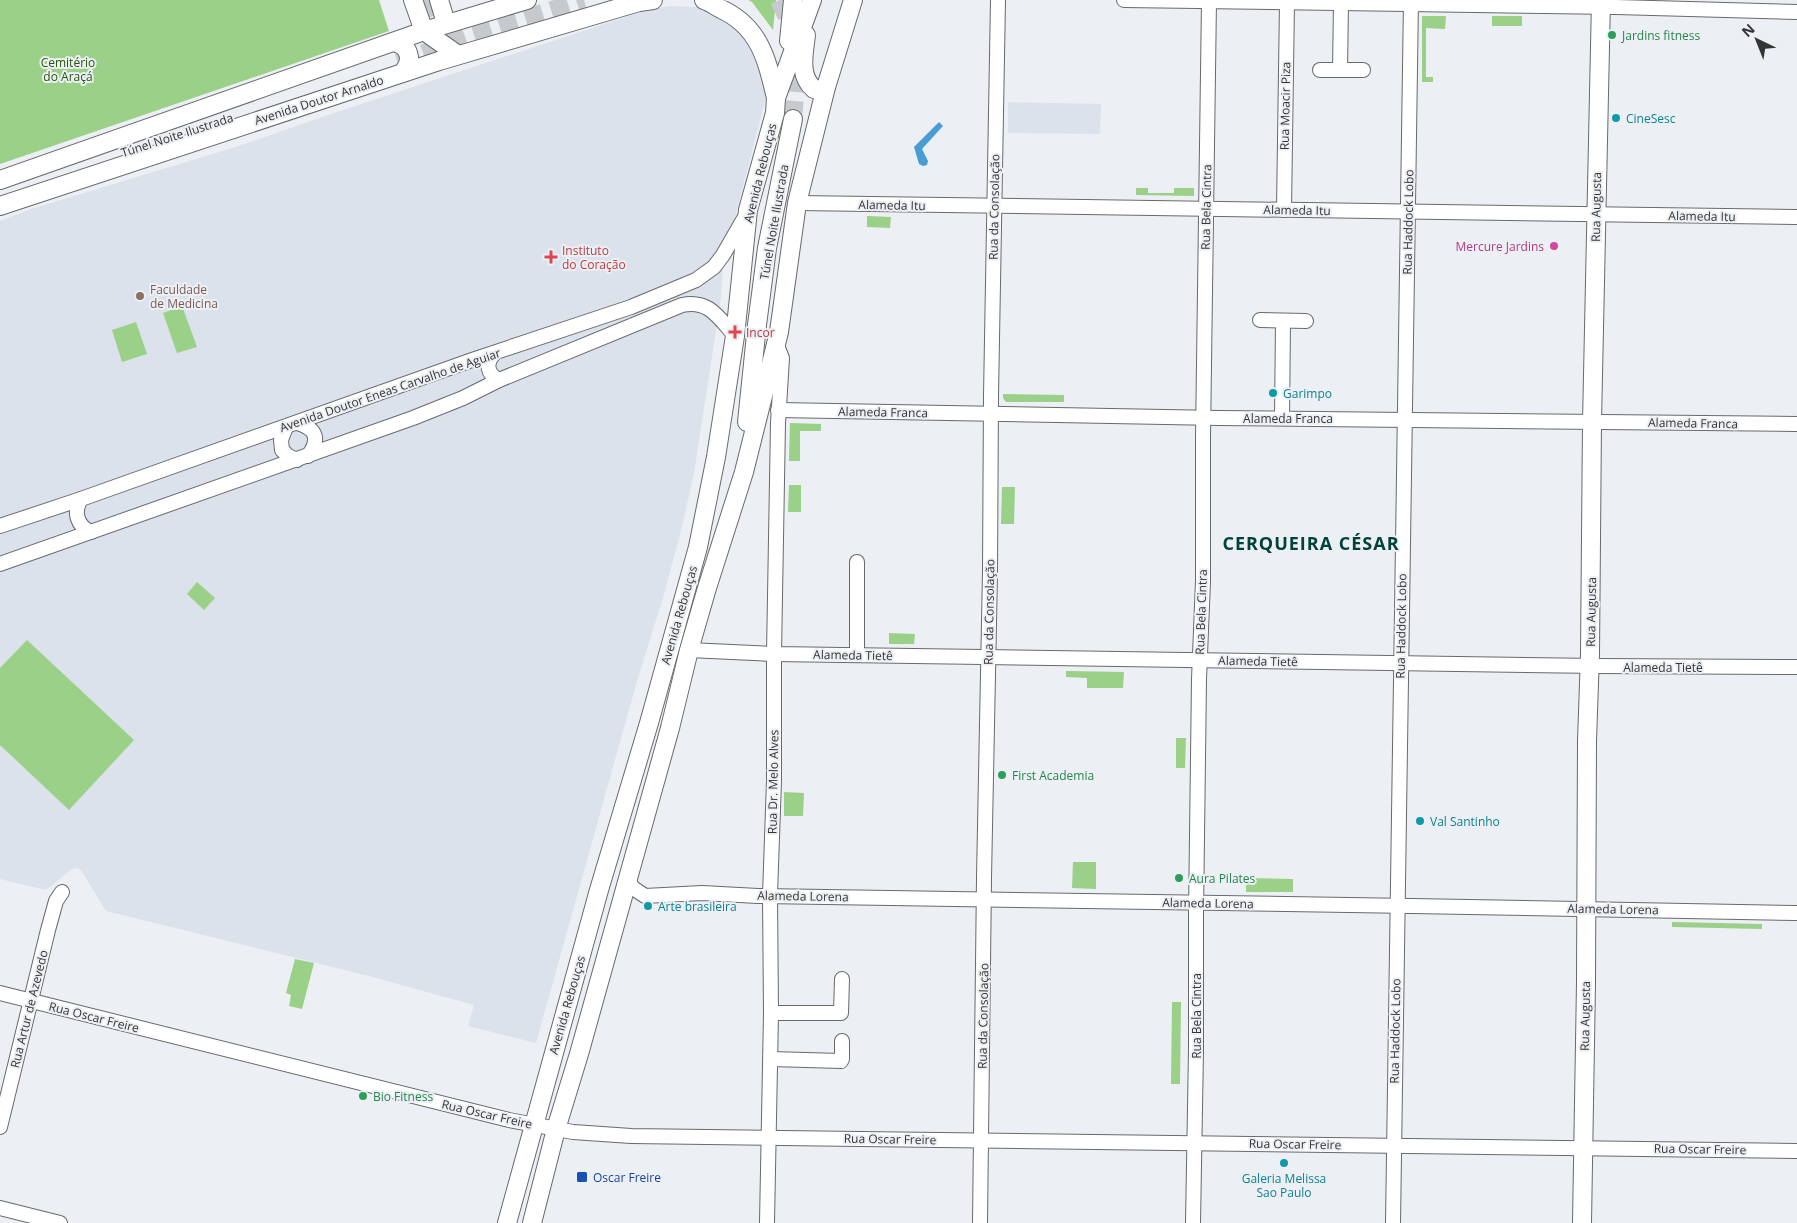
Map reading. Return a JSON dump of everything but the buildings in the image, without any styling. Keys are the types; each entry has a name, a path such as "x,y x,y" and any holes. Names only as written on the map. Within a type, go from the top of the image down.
{"main road":[{"path":"413,0 424,31 458,55"},
{"path":"439,0 446,23"},
{"path":"0,180 446,23 527,0"},
{"path":"704,0 729,12 750,29 767,63 776,98"},
{"path":"783,77 782,62 790,38 793,0"},
{"path":"811,0 813,9 807,29 804,58 805,76 814,88 820,90 826,87"},
{"name":"Avenida Rebouças","path":"507,1223 599,890 693,565 716,458 735,336 748,210 775,113 776,98 811,0"},
{"name":"Avenida Rebouças","path":"532,1223 556,1129 579,1054 670,728 689,650 744,472 776,343 797,203 826,87 853,0"},
{"name":"Avenida Doutor Arnaldo","path":"0,206 400,68 458,55 647,1"},
{"name":"Rua Augusta","path":"1582,1223 1587,741 1590,666 1592,422 1601,3"},
{"path":"394,42 401,44 410,54 407,68 400,68"},
{"name":"Túnel Noite Ilustrada","path":"70,156 90,161 100,160 400,68"},
{"name":"Túnel Noite Ilustrada","path":"757,325 767,248 793,119"},
{"name":"Avenida Rebouças","path":"744,472 757,325"}],"street":[{"name":"Rua da Consolação","path":"980,1223 998,0"},
{"path":"1124,0 1341,3 1601,3 1797,12"},
{"name":"Rua Bela Cintra","path":"1193,1223 1196,903 1203,581 1203,418 1209,1"},
{"name":"Rua Moacir Piza","path":"1284,210 1287,2"},
{"name":"Rua Haddock Lobo","path":"1393,1223 1411,2"},
{"path":"1340,70 1341,3"},
{"path":"1320,70 1363,70"},
{"name":"Alameda Itu","path":"797,203 1797,217"},
{"name":"Avenida Doutor Eneas Carvalho de Aguiar","path":"0,526 631,307 696,280 705,274 723,255 748,210"},
{"name":"Avenida Doutor Eneas Carvalho de Aguiar","path":"0,564 413,418 463,398 499,380 682,305 700,304 713,312 735,336"},
{"path":"631,307 638,312 640,318 637,324"},
{"path":"1260,320 1306,321"},
{"path":"1282,418 1283,321"},
{"name":"Rua Dr. Melo Alves","path":"767,1223 771,1060 770,895 774,780 778,410 782,358 776,343"},
{"path":"494,354 489,360 488,368 492,375 499,380"},
{"name":"Alameda Franca","path":"778,410 1203,418 1797,424"},
{"path":"292,425 308,426 315,436 315,444 302,458 288,456 282,450 281,440 292,425"},
{"path":"81,499 77,517 82,527 91,532"},
{"path":"857,562 857,655"},
{"name":"Alameda Tietê","path":"689,650 774,654 1401,664 1797,667"},
{"name":"Alameda Lorena","path":"627,878 633,888 645,896 702,893 1797,914"},
{"name":"Rua Artur de Azevedo","path":"0,1127 48,930 56,901 62,892"},
{"path":"771,1014 841,1013 842,979"},
{"name":"Rua Oscar Freire","path":"0,993 440,1104 573,1132 631,1136 1797,1151"},
{"path":"771,1060 841,1061 842,1041"},
{"path":"0,1208 60,1223"}],"shaded area":[{"path":"670,6 696,7 712,13 737,30 745,39 758,62 767,93 723,264 721,298 694,473 681,531 536,1043 468,1026 474,1005 369,976 106,911 78,868 72,869 46,890 0,879 0,221 31,209 239,146 647,10"},
{"path":"1008,102 1101,104 1100,134 1008,133"}],"green space":[{"name":"Cemitério do Araçá","path":"0,0 379,0 389,31 0,164"},
{"path":"748,0 776,0 773,30 752,2"},
{"path":"1422,16 1446,16 1445,29 1426,28 1426,77 1433,77 1433,82 1422,82"},
{"path":"1492,16 1522,16 1522,26 1492,26"},
{"path":"1136,188 1148,188 1148,193 1174,193 1174,188 1194,188 1194,196 1136,195"},
{"path":"867,216 891,217 890,228 867,227"},
{"path":"182,306 197,347 177,353 163,313"},
{"path":"136,322 147,354 122,362 112,330"},
{"path":"1003,394 1064,395 1064,402 1006,402"},
{"path":"790,423 821,424 821,431 800,431 800,461 789,461"},
{"path":"789,485 801,485 801,512 788,512"},
{"path":"1002,487 1015,487 1014,524 1001,524"},
{"path":"197,582 215,598 204,610 187,594"},
{"path":"889,633 915,634 914,644 889,644"},
{"path":"27,640 134,740 69,810 0,745 0,668"},
{"path":"1066,671 1124,672 1123,688 1087,688 1087,678 1066,677"},
{"path":"1176,738 1186,738 1185,768 1176,768"},
{"path":"784,792 804,793 803,816 784,816"},
{"path":"1073,862 1096,862 1096,889 1072,888"},
{"path":"1246,878 1293,879 1293,892 1246,892"},
{"path":"1672,922 1762,924 1762,929 1672,927"},
{"path":"295,959 314,963 302,1009 289,1006 291,995 286,993"},
{"path":"1172,1002 1181,1002 1180,1084 1171,1084"}],"water":[{"path":"939,122 943,126 922,149 928,161 927,165 923,166 919,164 914,147"}],"tunnel":[{"path":"425,0 435,25 447,36"},
{"path":"398,63 472,35 584,0"},
{"path":"779,0 793,30"},
{"path":"793,119 798,58"}],"place":[{"name":"Jardins fitness","path":"1612,35"},
{"name":"CineSesc","path":"1616,118"},
{"name":"Mercure Jardins","path":"1554,246"},
{"name":"Instituto do Coração","path":"551,257"},
{"name":"Faculdade de Medicina","path":"140,296"},
{"name":"Incor","path":"735,332"},
{"name":"Garimpo","path":"1273,393"},
{"name":"First Academia","path":"1002,775"},
{"name":"Val Santinho","path":"1420,821"},
{"name":"Aura Pilates","path":"1179,878"},
{"name":"Arte brasileira","path":"648,906"},
{"name":"Bio Fitness","path":"363,1096"},
{"name":"Galeria Melissa Sao Paulo","path":"1284,1163"},
{"name":"Oscar Freire","path":"582,1177"}],"district":[{"name":"CERQUEIRA CÉSAR","path":"1311,543"}]}
